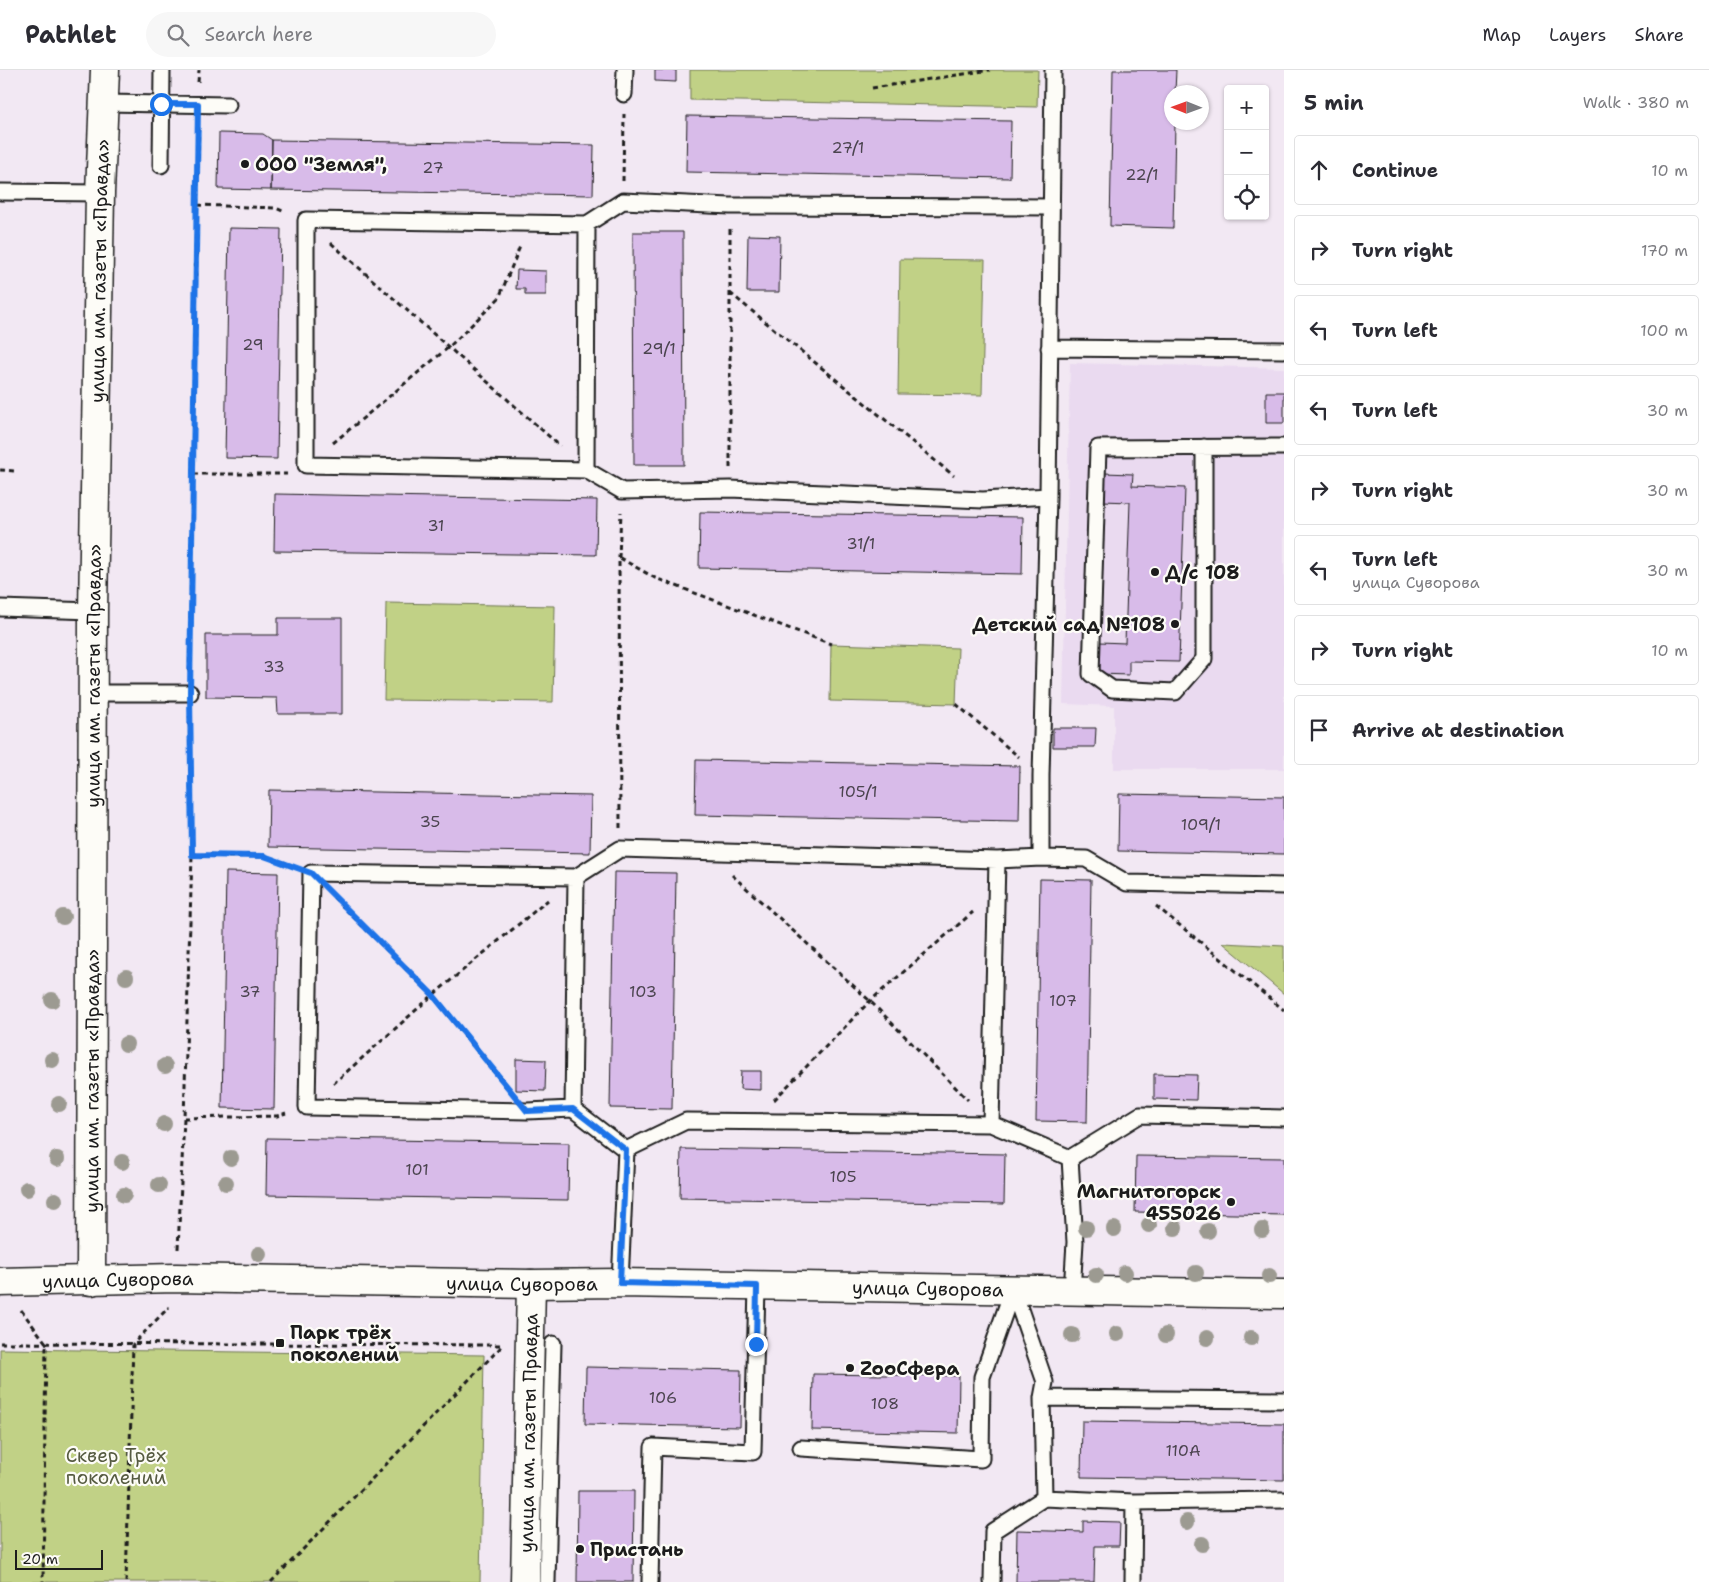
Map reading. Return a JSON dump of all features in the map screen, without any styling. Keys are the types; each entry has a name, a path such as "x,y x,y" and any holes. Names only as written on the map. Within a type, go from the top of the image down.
{"street":[{"name":"улица им. газеты «Правда»","path":"91,1281 93,611 104,70"},
{"name":"улица Суворова","path":"0,1282 176,1278 1284,1294"},
{"name":"улица им. газеты Правда","path":"525,1582 531,1284"}],"lane":[{"path":"160,165 162,70"},
{"path":"624,94 625,70"},
{"path":"1041,858 1053,70"},
{"path":"104,102 228,105"},
{"path":"0,192 100,193"},
{"path":"1048,496 983,500 730,489 622,491 586,470 306,465 306,220 587,224 623,201 730,206 1051,207"},
{"path":"586,470 587,224"},
{"path":"1049,348 1284,350"},
{"path":"1204,447 1204,659 1176,692 1112,689 1091,674 1098,448 1204,447 1284,447"},
{"path":"0,608 93,611"},
{"path":"94,693 190,692"},
{"path":"626,1150 573,1109 527,1111 307,1107 311,873 576,877 620,849 997,860 1041,858 1086,859 1127,883 1284,886"},
{"path":"991,1124 997,860"},
{"path":"573,1109 576,877"},
{"path":"1070,1158 1140,1115 1284,1118"},
{"path":"626,1150 686,1121 754,1120 991,1124 1070,1158"},
{"path":"620,1283 626,1150"},
{"path":"1070,1158 1075,1242 1072,1292"},
{"path":"650,1582 653,1447 753,1452 757,1286"},
{"path":"1013,1289 1045,1382 1042,1398 1044,1498"},
{"path":"800,1448 981,1459 982,1378 1013,1289"},
{"path":"547,1582 553,1344"},
{"path":"1042,1398 1284,1400"},
{"path":"992,1582 993,1531 1044,1498 1134,1502 1284,1500"},
{"path":"1133,1582 1134,1502"}],"path":[{"path":"177,1255 184,1118 192,855 190,692 198,70"},
{"path":"872,88 990,70"},
{"path":"623,201 624,94"},
{"path":"197,205 276,208 306,220 586,470"},
{"path":"730,206 730,489"},
{"path":"193,474 291,474 306,465 449,347 499,298 529,223"},
{"path":"730,293 983,500"},
{"path":"0,470 15,471"},
{"path":"620,849 619,557 622,491"},
{"path":"619,557 655,578 831,644"},
{"path":"956,704 1041,776"},
{"path":"706,851 870,1001 991,1124"},
{"path":"192,855 264,856 311,873 433,995 527,1111"},
{"path":"184,1118 277,1116 307,1107 433,995 576,877"},
{"path":"1127,883 1284,1010"},
{"path":"754,1120 870,1001 996,892"},
{"path":"126,1582 133,1344 175,1301"},
{"path":"17,1306 46,1344 43,1582"},
{"path":"0,1343 503,1345 271,1582"}],"shaded area":[{"name":"Детский сад №108","path":"1070,363 1284,368 1284,769 1114,769 1114,706 1063,704"}],"green space":[{"path":"690,70 1038,70 1037,107 690,100"},
{"path":"900,259 985,260 982,395 898,394"},
{"path":"386,603 555,606 553,702 384,700"},
{"path":"831,644 958,648 956,704 830,701"},
{"path":"1223,943 1284,946 1284,994"},
{"name":"Сквер Трёх поколений","path":"0,1349 484,1355 480,1582 0,1582"}],"building":[{"path":"655,70 676,70 676,82 655,81"},
{"path":"1113,70 1176,70 1175,85 1164,85 1164,130 1175,130 1173,228 1110,226"},
{"path":"687,116 1011,121 1010,178 686,172"},
{"name":"ООО \"Земля\",","path":"219,133 263,134 272,140 271,190 218,189"},
{"path":"272,140 594,145 593,195 271,190"},
{"path":"229,228 281,229 277,459 225,458"},
{"path":"633,232 683,232 684,465 634,465"},
{"path":"748,235 780,236 779,292 747,292"},
{"path":"517,270 546,271 546,295 525,295 525,289 516,289"},
{"path":"1266,392 1284,392 1284,423 1266,423"},
{"name":"Д/с 108","path":"1104,473 1133,474 1132,486 1185,488 1179,662 1129,661 1129,675 1099,674 1100,642 1125,643 1130,502 1103,501"},
{"path":"275,494 597,500 596,555 274,551"},
{"path":"700,512 1023,517 1022,574 699,568"},
{"path":"278,618 342,618 342,714 278,714 277,698 206,697 206,635 278,635"},
{"path":"1053,728 1096,728 1095,747 1053,747"},
{"path":"696,760 1020,766 1019,821 695,815"},
{"path":"269,790 591,796 590,853 268,847"},
{"path":"1119,794 1284,797 1284,854 1118,851"},
{"path":"226,872 278,873 274,1109 222,1108"},
{"path":"614,872 676,873 672,1109 610,1108"},
{"path":"1040,879 1091,880 1087,1122 1036,1121"},
{"path":"516,1059 546,1060 545,1091 516,1090"},
{"path":"741,1071 761,1071 761,1090 740,1089"},
{"path":"1154,1074 1197,1075 1196,1100 1154,1099"},
{"path":"267,1138 569,1143 568,1200 266,1195"},
{"path":"681,1149 1005,1154 1004,1204 680,1198"},
{"path":"1136,1156 1284,1158 1284,1215 1135,1212"},
{"path":"586,1367 741,1370 740,1427 585,1424"},
{"path":"813,1374 959,1376 958,1433 812,1430"},
{"path":"1082,1421 1284,1424 1284,1480 1081,1477"},
{"path":"578,1491 634,1491 633,1582 577,1582"},
{"path":"1083,1521 1120,1522 1119,1546 1095,1546 1094,1582 1016,1582 1017,1530 1083,1532"}],"place":[{"name":"ООО \"Земля\",","path":"245,164"},
{"name":"Д/с 108","path":"1155,572"},
{"name":"Детский сад №108","path":"1175,624"},
{"name":"Магнитогорск 455026","path":"1231,1202"},
{"name":"Парк трёх поколений","path":"280,1343"},
{"name":"ZooСфера","path":"850,1368"},
{"name":"Пристань","path":"580,1549"}],"route":[{"path":"161,104 198,104 190,692 192,855 264,856 311,873 433,995 527,1111 573,1109 626,1150 620,1283 757,1286 756,1344"}]}
